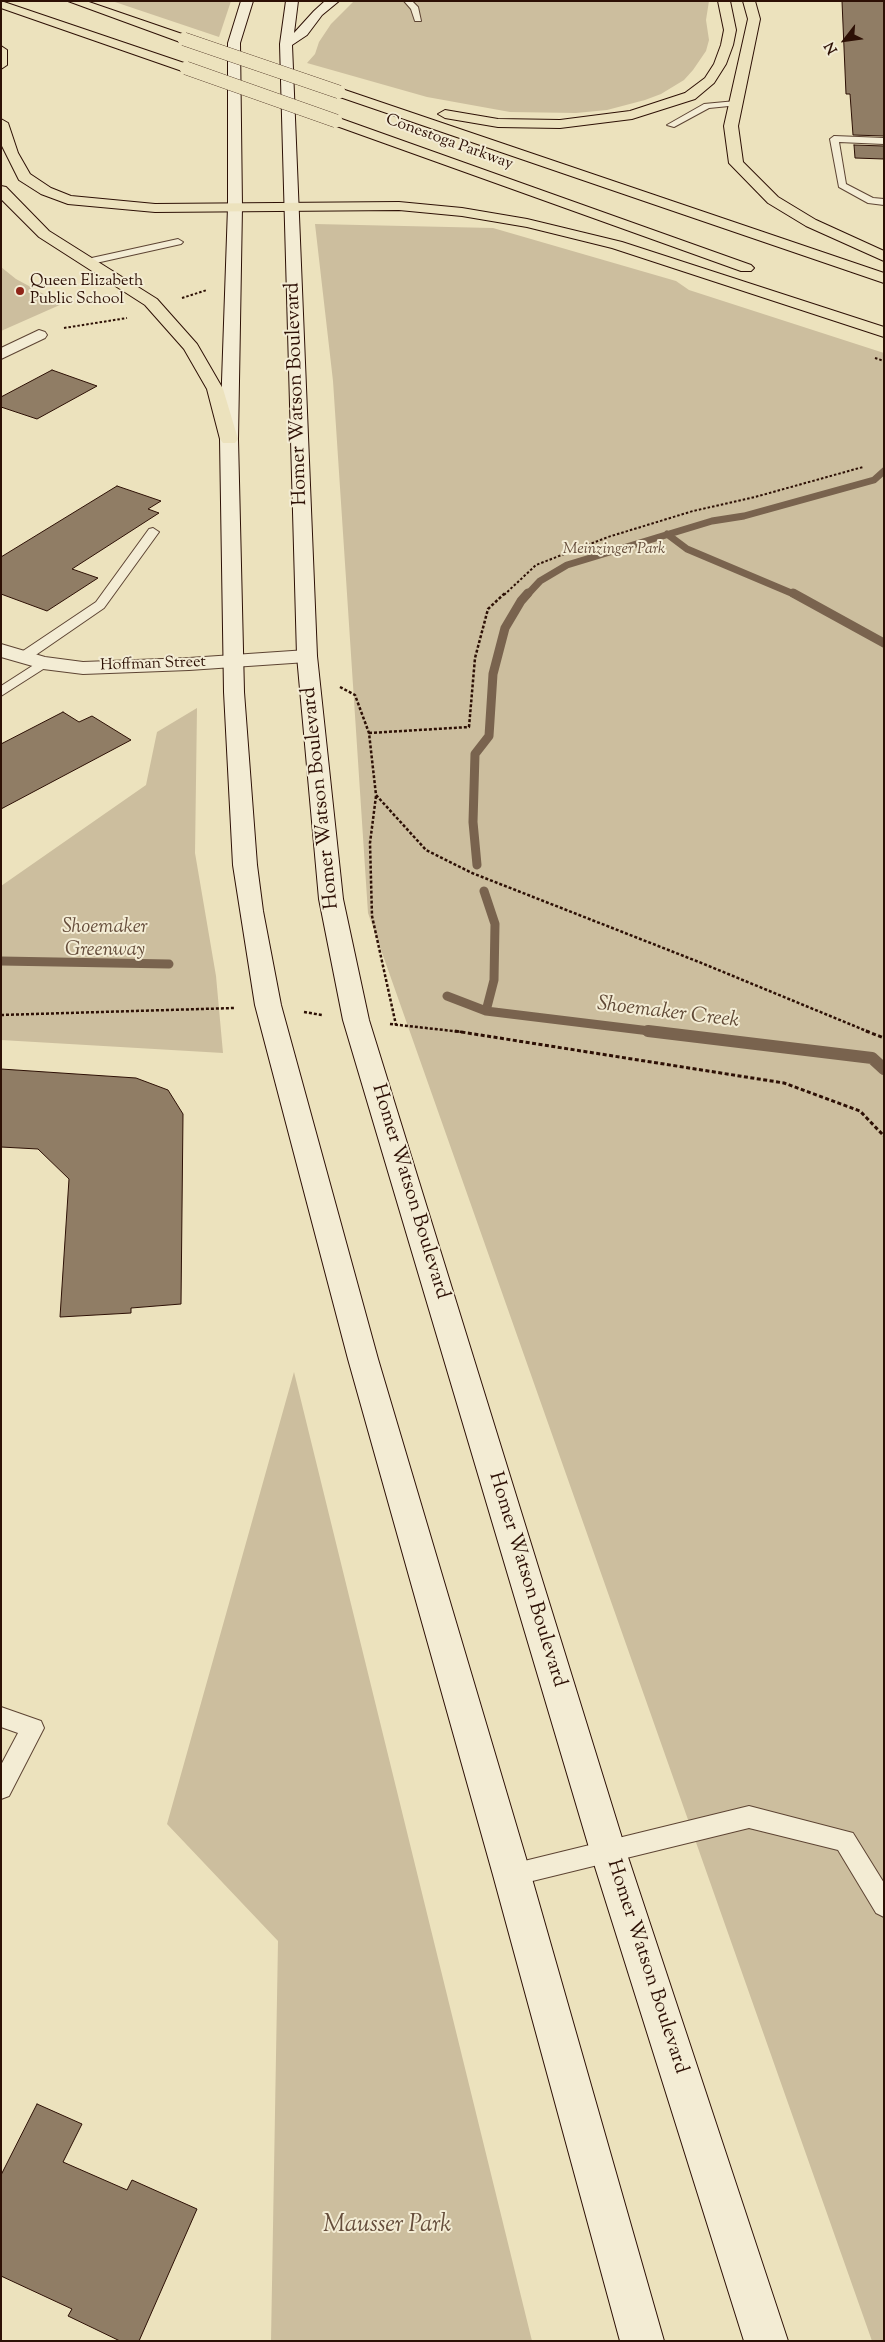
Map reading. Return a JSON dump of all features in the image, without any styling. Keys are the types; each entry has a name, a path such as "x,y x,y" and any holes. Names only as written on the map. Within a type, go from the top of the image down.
{"highway":[{"name":"Conestoga Parkway","path":"74,1 249,61 337,88 884,278"},
{"path":"337,88 457,117 498,123 560,124 632,115 690,96 710,80 720,64 730,30 724,1"},
{"path":"749,1 754,18 731,126 736,163 773,200 811,224 884,257"},
{"name":"Conestoga Parkway","path":"1,4 763,274"},
{"path":"1,50 1,65"},
{"path":"1,123 11,153 24,177 46,191 68,200 155,208 234,206 291,213 399,206 462,212 527,223 617,245 884,332"},
{"path":"1,190 44,234 150,302 190,347 215,390 230,440"}],"main road":[{"path":"247,1 234,43 234,206 230,440 234,661 245,865 250,911 268,1006 363,1359 512,1875 642,2341"},
{"name":"Homer Watson Boulevard","path":"292,1 286,44 307,656 331,899 356,1020 608,1851 766,2341"},
{"path":"286,44 303,32 318,13 333,1"},
{"path":"1,354 39,335"},
{"name":"Hoffman Street","path":"1,650 43,663 83,668 307,656"}],"lane":[{"path":"408,1 415,8 418,19"},
{"path":"671,125 707,106 736,103"},
{"path":"884,141 834,139 842,185 884,208"},
{"path":"871,201 884,202"},
{"path":"87,262 178,242"},
{"path":"22,658 100,605 153,532"},
{"path":"1,692 43,663"},
{"path":"1,1718 34,1728 1,1788"},
{"path":"512,1875 750,1817 845,1841 884,1905"}],"path":[{"path":"369,733 469,727 475,658 488,609 536,565 608,537 693,511 755,497 863,467"},
{"path":"336,686 355,695 369,733 376,795 370,843 372,916 396,1025"},
{"path":"376,795 426,850 472,873 699,962 775,995 884,1038"},
{"path":"1,1015 181,1011 268,1006 356,1020 450,1030 784,1083 860,1111 884,1136"}],"green space":[{"path":"112,1 231,1 219,37"},
{"path":"354,1 709,1 706,20 709,40 706,51 684,80 661,94 645,100 607,110 576,113 510,112 427,97 307,63 315,54 319,42 331,24"},
{"name":"Meinzinger Park","path":"315,224 493,228 676,281 689,290 884,353 884,2341 872,2341 368,913 333,381"},
{"name":"Queen Elizabeth Public School","path":"1,267 16,279 62,304 1,331"},
{"name":"Shoemaker Greenway","path":"197,708 195,853 216,976 223,1053 1,1040 1,886 146,785 157,732"},
{"name":"Mausser Park","path":"294,1372 532,2341 271,2341 278,1941 167,1824"}],"building":[{"path":"842,1 884,1 884,136 853,135 850,94 846,94"},
{"path":"854,145 884,146 884,159 855,158"},
{"path":"52,370 97,386 37,419 1,407 1,397"},
{"path":"117,486 161,501 148,509 159,513 72,569 98,578 47,611 1,594 1,557"},
{"path":"63,712 79,722 92,716 131,740 1,809 1,744"},
{"path":"1,1069 136,1078 168,1090 183,1114 181,1304 131,1308 131,1313 60,1317 69,1179 38,1149 1,1147"},
{"path":"37,2104 82,2124 63,2162 127,2190 132,2180 197,2209 139,2341 120,2341 68,2316 72,2309 1,2276 1,2175"}],"waterway":[{"path":"668,534 712,521 744,516 874,480 884,471"},
{"path":"527,595 540,581 567,565 668,534"},
{"path":"668,534 687,549 796,595"},
{"path":"477,865 473,822 475,754 489,736 493,674 505,628 528,593"},
{"path":"793,593 884,643"},
{"path":"484,891 495,924 494,980 486,1011"},
{"name":"Shoemaker Creek","path":"1,961 169,964"},
{"name":"Shoemaker Creek","path":"447,996 486,1011"},
{"name":"Shoemaker Creek","path":"486,1011 658,1032"},
{"name":"Shoemaker Creek","path":"648,1031 872,1058 884,1069"}],"place":[{"name":"Queen Elizabeth Public School","path":"20,291"}]}
